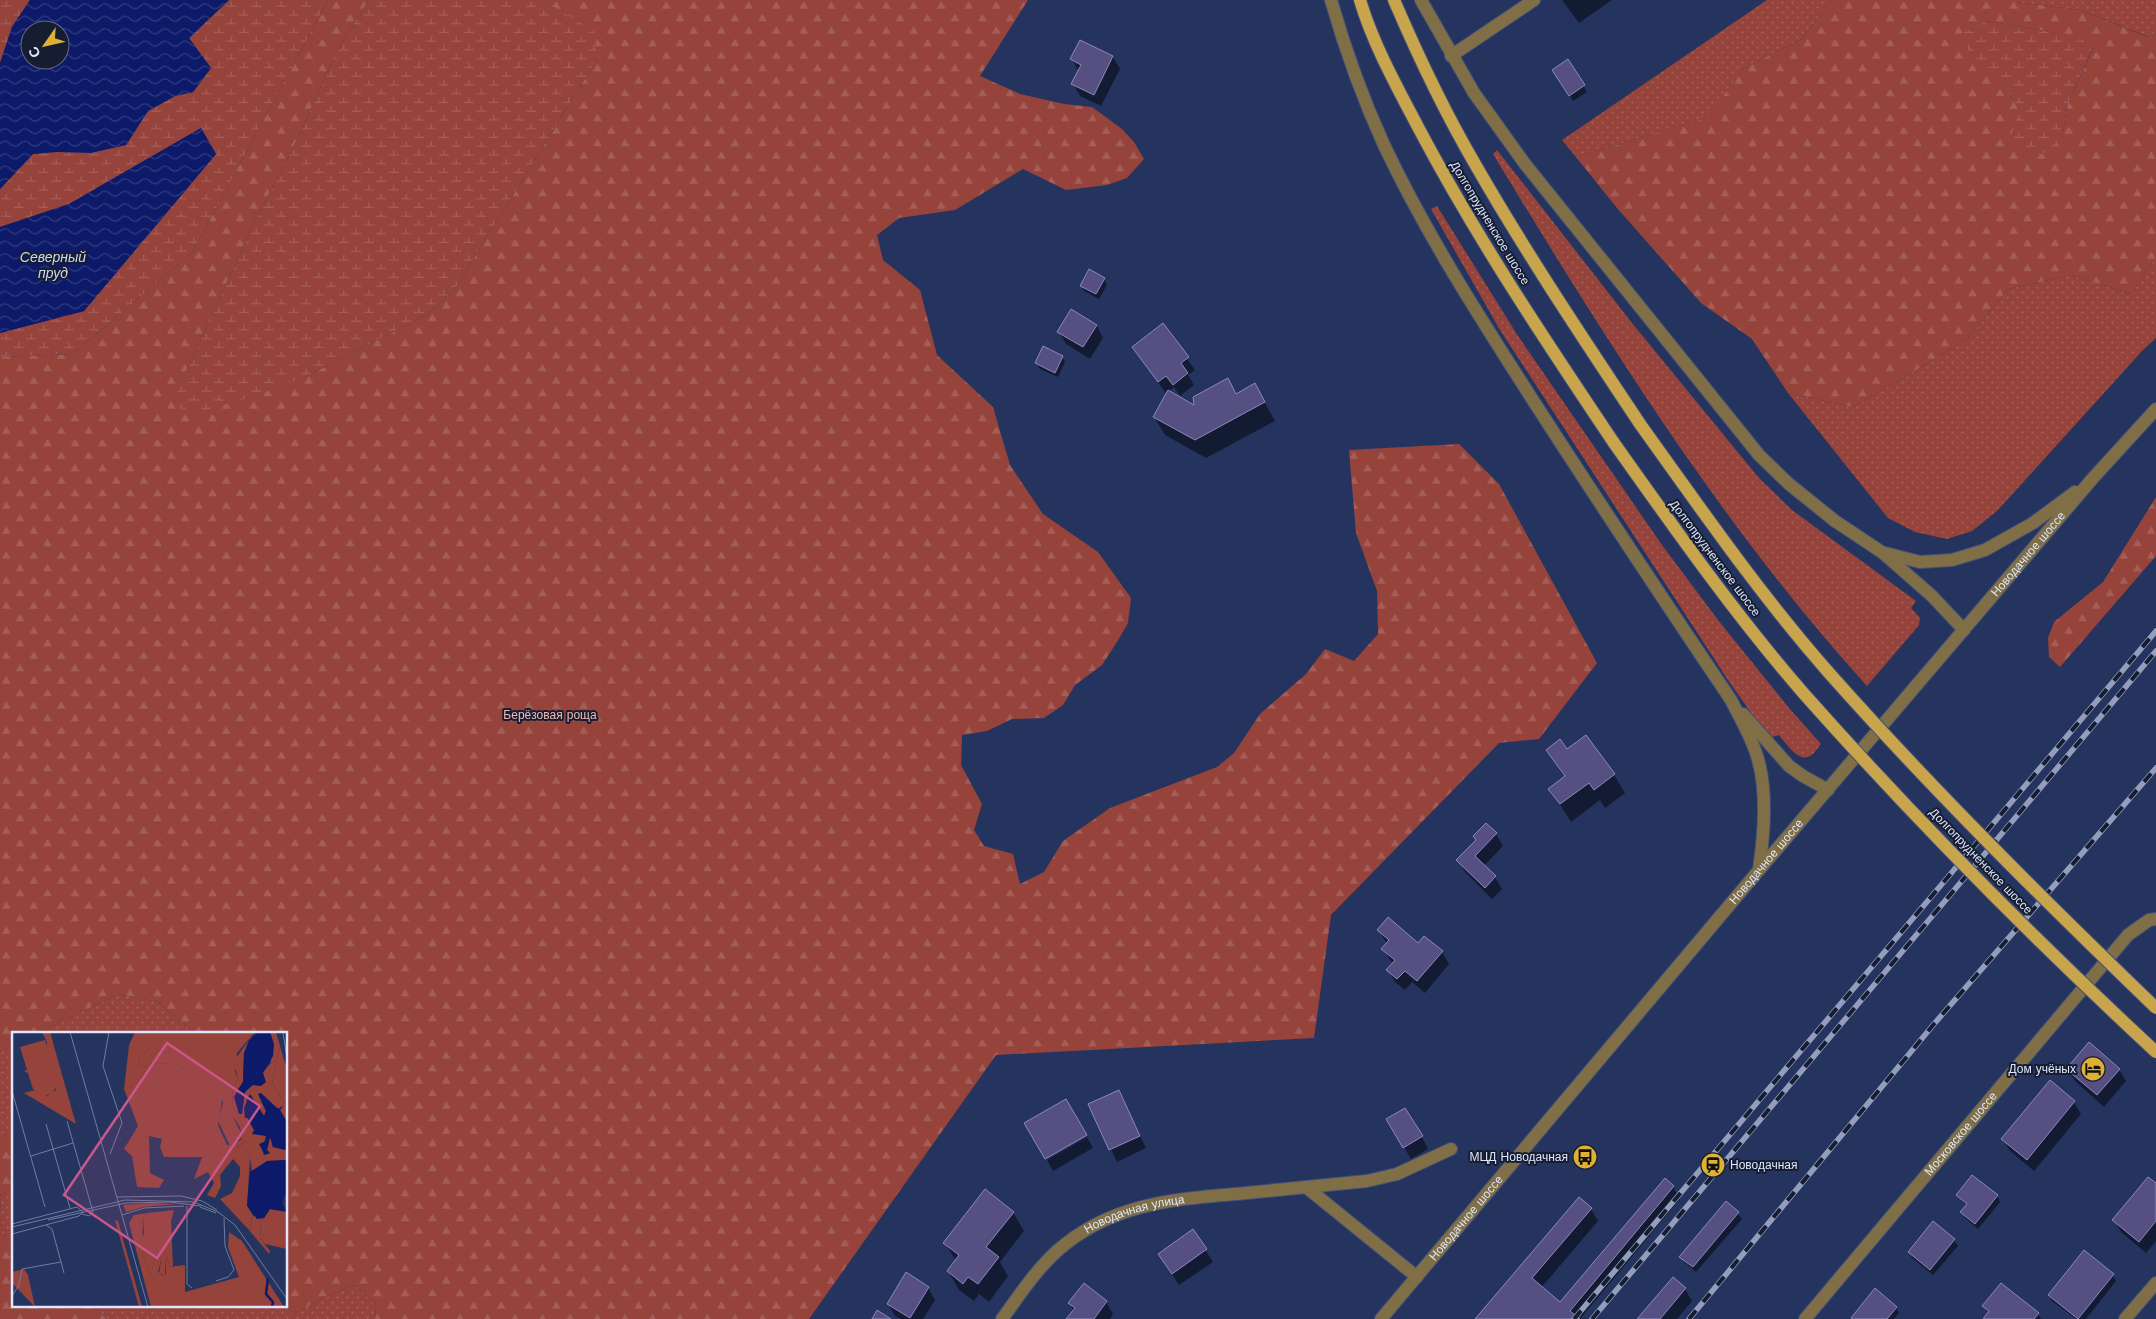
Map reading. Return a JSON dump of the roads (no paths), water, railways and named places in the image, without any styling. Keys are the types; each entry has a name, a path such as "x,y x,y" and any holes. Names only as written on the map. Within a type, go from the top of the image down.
{"main road":[{"name":"Долгопрудненское шоссе","path":"1360,0 1395,84 1446,179 1495,260 1614,443 1734,607 1804,694 1907,805 2047,948 2156,1052"},
{"name":"Долгопрудненское шоссе","path":"1394,0 1424,70 1474,163 1522,244 1640,424 1759,587 1829,673 1930,783 2070,925 2156,1008"}],"street":[{"path":"1331,0 1352,64 1383,142 1431,235 1552,431 1731,700 1750,738 1762,775 1762,850 1758,870"},
{"path":"1421,0 1451,56 1474,93 1524,164 1759,455 1789,484 1828,515 1883,553 1932,596 1964,630"},
{"path":"1451,56 1534,0"},
{"name":"Новодачное шоссе","path":"1382,1319 1758,870 2093,478 2156,408"},
{"path":"1883,553 1920,562 1952,560 1985,550 2033,523 2093,478"},
{"path":"1731,700 1789,766 1828,790"},
{"name":"Московское шоссе","path":"1805,1319 2128,934 2149,920 2156,919"},
{"name":"Новодачная улица","path":"1002,1319 1035,1275 1058,1251 1079,1235 1131,1209 1166,1200 1367,1181 1397,1174 1451,1149"},
{"path":"1306,1187 1417,1277"},
{"path":"2125,1319 2156,1282"}],"water":[{"path":"30,0 229,0 189,38 211,68 193,92 175,96 148,111 126,145 91,153 57,152 33,154 0,189 0,63 12,27"},
{"name":"Северный пруд","path":"201,128 216,154 84,311 0,333 0,227 69,204"}],"railway":[{"path":"1574,1319 2156,631"},
{"path":"1592,1319 2156,651"},
{"path":"1689,1319 1934,1024 2156,768"}],"place":[{"name":"Дом учёных","path":"2093,1069"},
{"name":"МЦД Новодачная","path":"1585,1157"},
{"name":"Новодачная","path":"1713,1165"}],"park label":[{"name":"Берёзовая роща","path":"550,715"}]}
